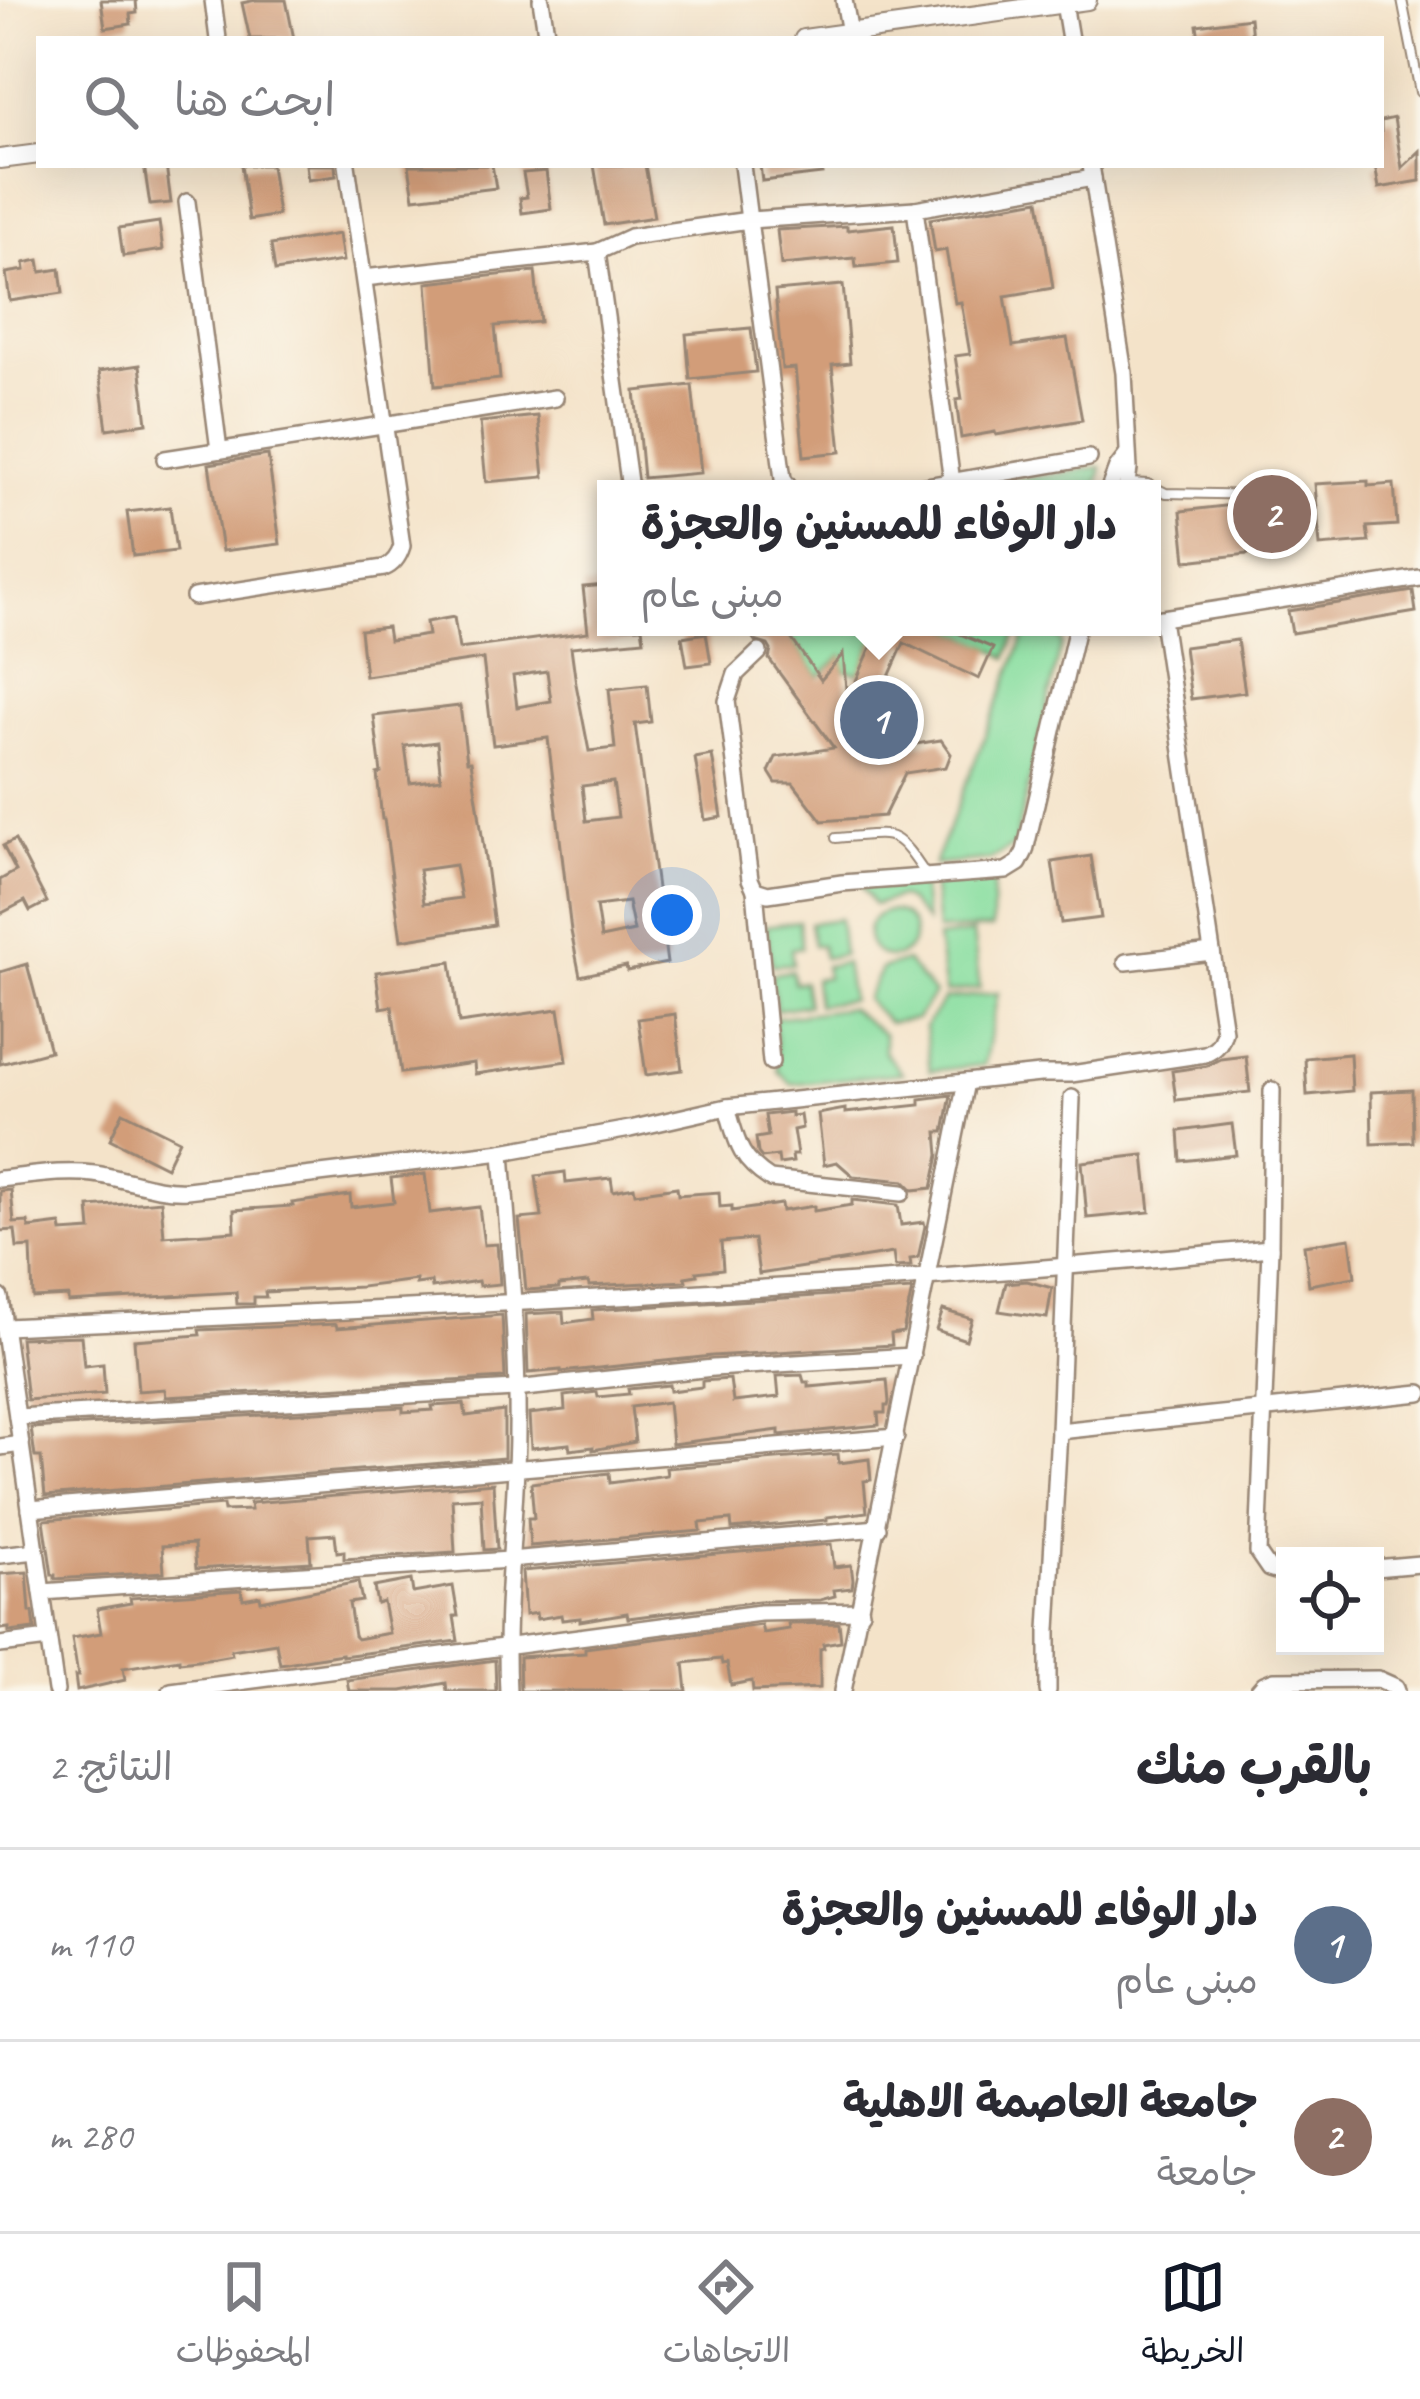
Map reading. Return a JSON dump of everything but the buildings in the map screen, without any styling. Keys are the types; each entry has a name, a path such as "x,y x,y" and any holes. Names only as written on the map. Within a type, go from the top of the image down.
{"street":[{"path":"213,0 218,36"},
{"path":"541,0 547,36"},
{"path":"844,0 850,33"},
{"path":"827,36 1087,0"},
{"path":"1064,3 1070,36"},
{"path":"0,159 36,154"},
{"path":"194,597 384,568 393,563 402,546 346,168"},
{"path":"742,168 784,480"},
{"path":"364,278 597,252 631,237 749,220 915,209 1092,171 1124,374 1126,480"},
{"path":"188,202 219,450"},
{"path":"915,209 952,480"},
{"path":"597,252 629,480"},
{"path":"165,459 555,398"},
{"path":"1112,480 1126,455"},
{"path":"963,480 1089,458"},
{"path":"1161,618 1420,578"},
{"path":"755,890 768,894 842,883 1006,871 1018,863 1025,851 1075,636"},
{"path":"0,1179 77,1172 177,1191 502,1152 727,1107 1071,1074 1214,1051 1224,1031 1160,636"},
{"path":"759,652 736,674 727,700 755,890 771,1062"},
{"path":"1126,962 1212,952"},
{"path":"843,1691 966,1082"},
{"path":"1272,1090 1258,1553 1276,1571"},
{"path":"1048,1691 1072,1097"},
{"path":"727,1107 740,1153 770,1179 902,1193"},
{"path":"502,1152 517,1467 508,1560 508,1691"},
{"path":"3,1336 1065,1268 1270,1248"},
{"path":"0,1297 56,1691"},
{"path":"17,1417 515,1389 713,1368 912,1356"},
{"path":"1060,1431 1420,1393"},
{"path":"30,1509 896,1437"},
{"path":"0,1447 20,1444"},
{"path":"41,1592 508,1560 878,1528"},
{"path":"0,1555 36,1551"},
{"path":"1384,1567 1420,1564"},
{"path":"171,1691 760,1613 861,1611"},
{"path":"0,1645 48,1639"},
{"path":"1258,1691 1274,1680 1378,1679 1397,1691"}],"lane":[{"path":"1402,0 1420,92"},
{"path":"1161,491 1263,495"},
{"path":"836,838 898,838 927,877"}],"green space":[{"path":"1102,467 1099,480 1018,480"},
{"path":"789,636 877,636 859,674 844,670 842,655 819,677"},
{"path":"965,636 1015,636 1007,658"},
{"path":"1024,636 1057,636 1062,642 1014,846 989,860 934,865"},
{"path":"993,872 992,928 937,931 932,879"},
{"path":"921,880 926,922 900,897 874,905 860,884"},
{"path":"891,911 907,918 914,934 907,950 891,957 875,950 868,934 875,918"},
{"path":"839,919 843,955 823,958 821,945 813,945 810,923"},
{"path":"799,921 801,947 791,949 793,964 772,965 766,926"},
{"path":"973,933 980,988 945,993 937,938"},
{"path":"906,961 934,994 916,1019 888,1023 866,999 881,969"},
{"path":"845,963 851,1000 817,1005 814,979 827,977 825,966"},
{"path":"792,971 794,983 804,982 808,1005 776,1010 771,974"},
{"path":"998,993 984,1065 930,1071 925,1027 944,999"},
{"path":"849,1008 884,1035 884,1052 902,1073 791,1084 778,1071 774,1018"}],"place":[{"name":"جامعة العاصمة الاهلية","path":"1272,514"},
{"name":"دار الوفاء للمسنين والعجزة","path":"879,720"}]}
